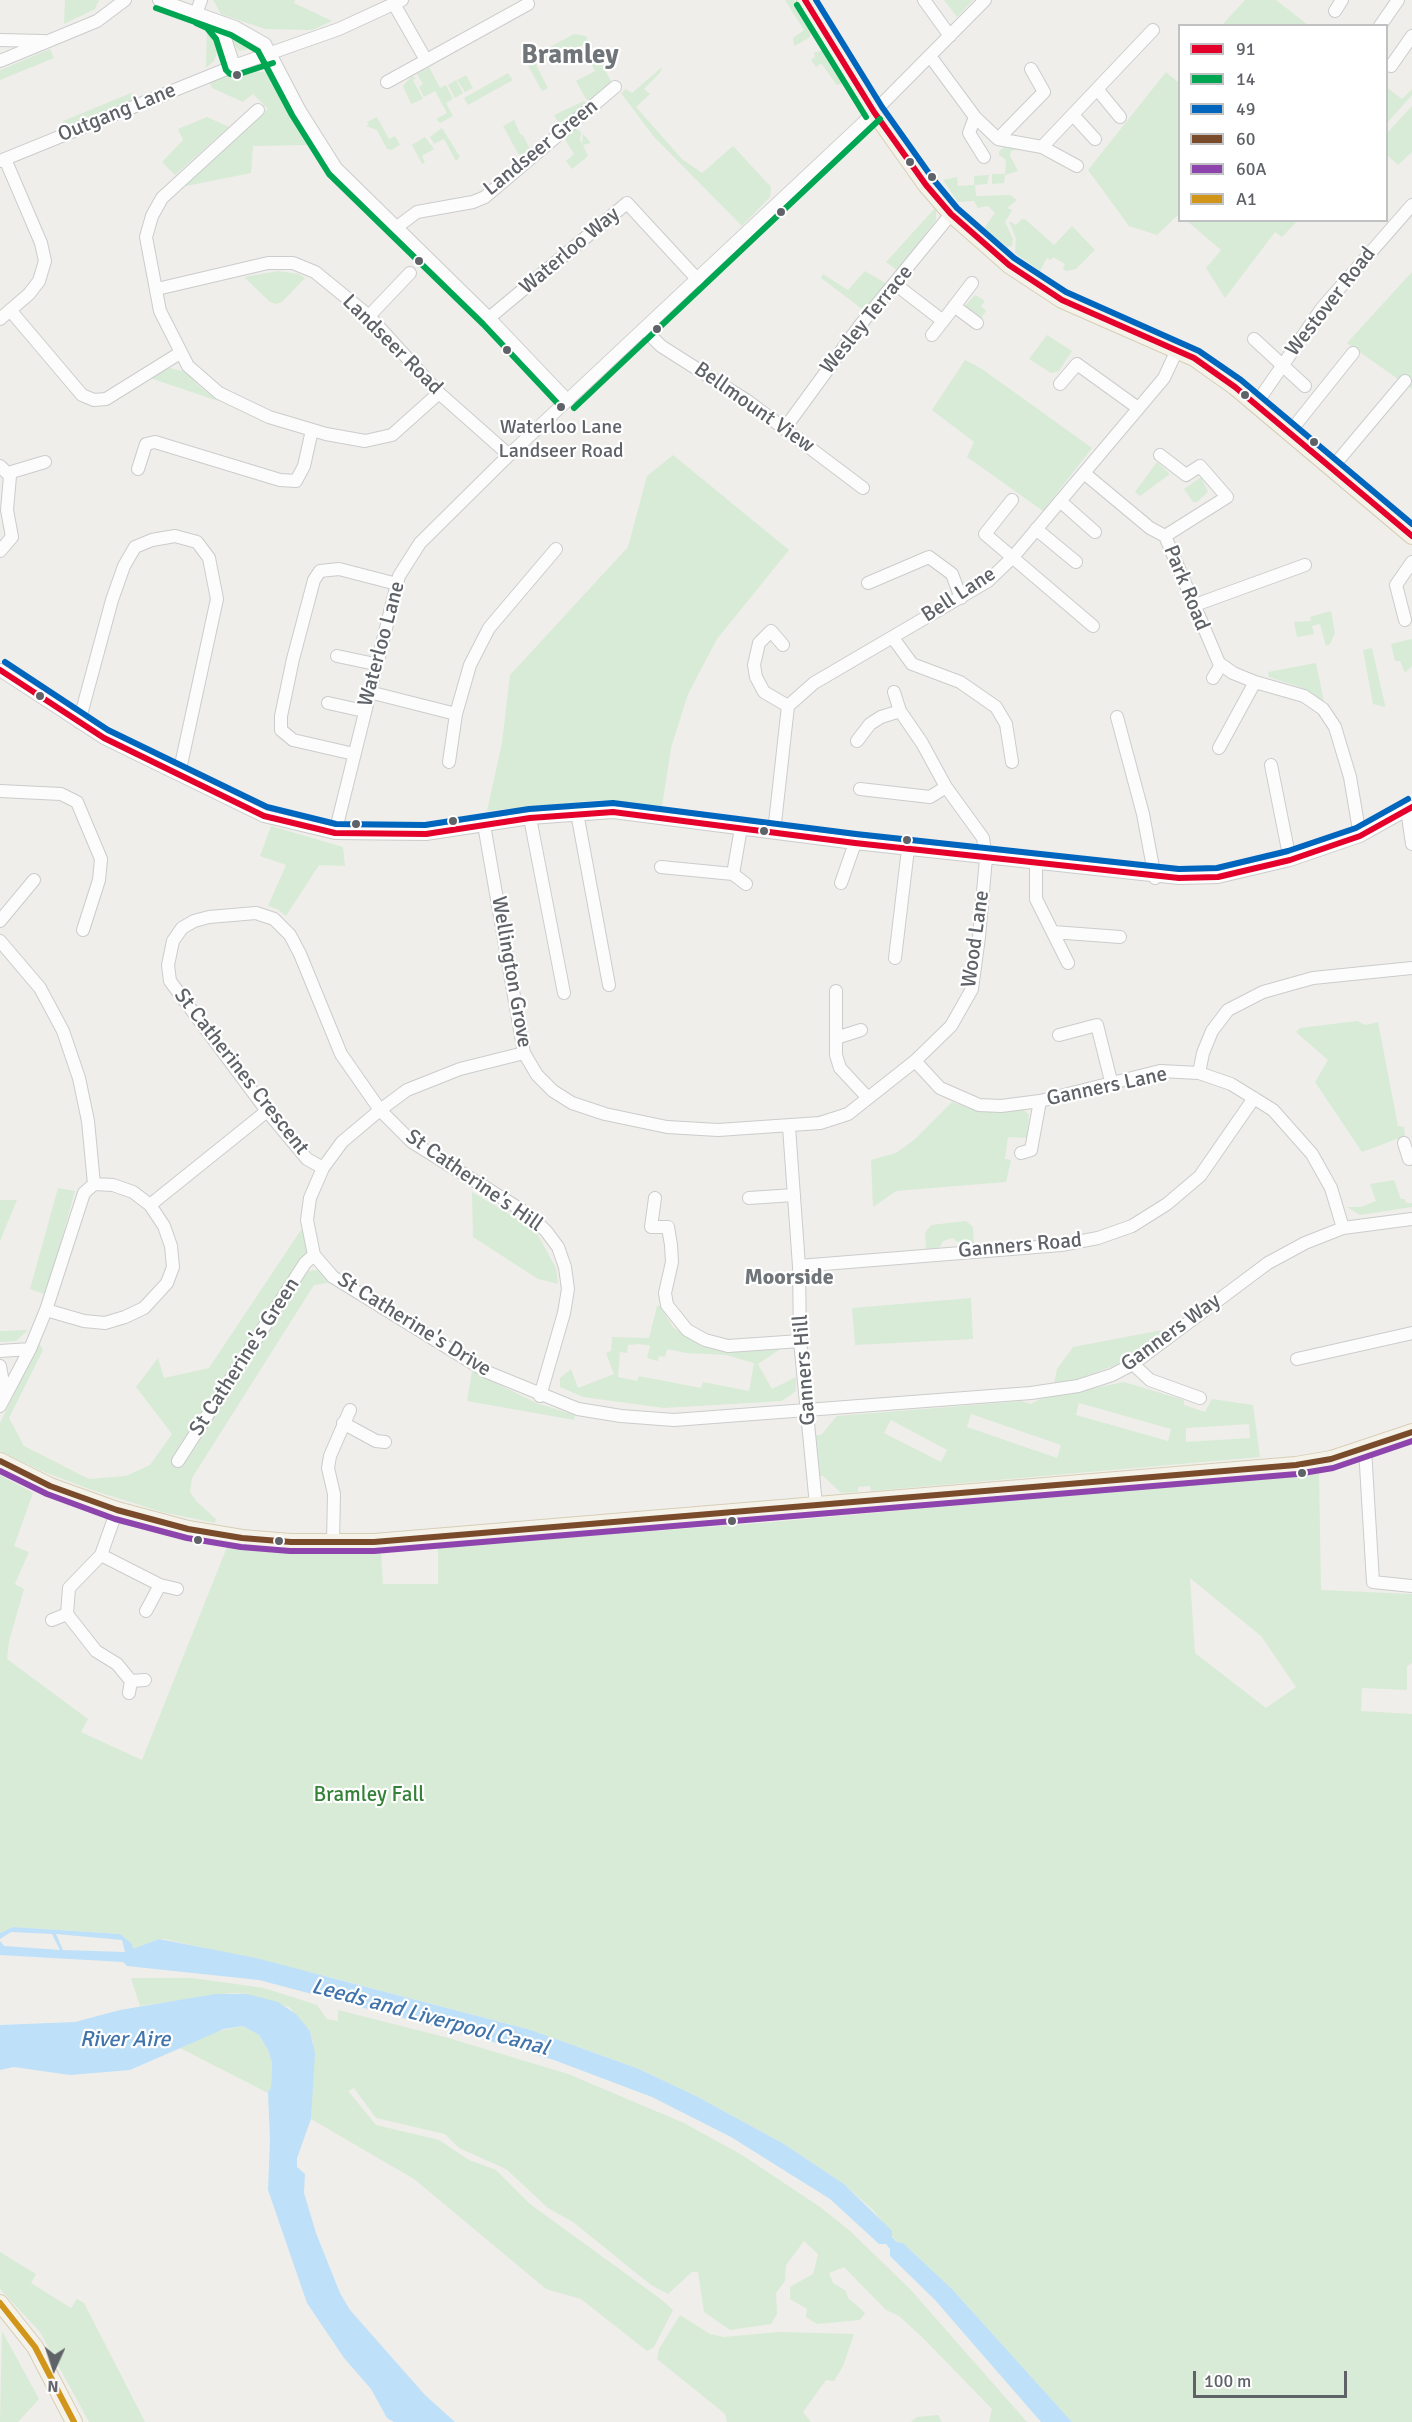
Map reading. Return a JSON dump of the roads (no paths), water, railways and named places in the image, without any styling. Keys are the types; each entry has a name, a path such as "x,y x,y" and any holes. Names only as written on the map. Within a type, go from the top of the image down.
{"main road":[{"path":"805,0 874,112 926,185 951,214 1009,265 1062,300 1177,350 1203,364 1256,404 1412,536"},
{"path":"0,1461 50,1486 117,1510 215,1534 291,1542 333,1543 432,1538 1296,1465 1331,1460 1412,1432"},
{"path":"0,2303 35,2347 74,2422"}],"street":[{"path":"0,61 97,21 125,0"},
{"path":"159,0 247,32 264,44 300,111 336,168 489,318 568,401"},
{"path":"196,14 201,0"},
{"path":"924,0 950,36"},
{"name":"Waterloo Lane","path":"335,833 375,664 399,576 420,543 509,455 645,330 874,112 985,0"},
{"path":"1381,24 1398,0"},
{"path":"399,1 426,60"},
{"name":"Outgang Lane","path":"2,160 234,66 339,29 399,1"},
{"path":"387,82 528,4"},
{"path":"213,20 224,35 234,66"},
{"path":"1042,147 1153,30"},
{"path":"1391,66 1412,36"},
{"path":"0,40 49,42"},
{"path":"930,56 975,117 998,139 1042,147 1077,166"},
{"path":"998,139 1044,92 1031,69"},
{"name":"Landseer Green","path":"397,227 417,212 473,202 485,197 615,87"},
{"path":"1097,89 1120,117"},
{"path":"258,110 162,198 152,216 146,237 160,311 188,366 207,385 233,401 269,417 312,430 365,441 381,440 392,435 439,393"},
{"path":"1073,115 1095,139"},
{"path":"975,117 969,133 984,157"},
{"path":"0,319 29,294 39,281 45,261 41,243 2,160"},
{"name":"Waterloo Way","path":"489,318 627,204 698,279"},
{"name":"Westover Road","path":"1256,404 1322,308 1412,205"},
{"name":"Wesley Terrace","path":"785,428 861,324 951,214"},
{"name":"Landseer Road","path":"156,289 268,263 293,263 315,272 369,316 439,393 509,455"},
{"path":"369,316 410,273"},
{"path":"932,335 972,283"},
{"path":"895,285 943,321"},
{"path":"954,306 976,323"},
{"path":"10,310 82,395 94,400 106,399 180,352"},
{"name":"Bellmount View","path":"645,330 661,346 785,428 863,488"},
{"path":"1254,339 1305,386"},
{"name":"Bell Lane","path":"788,706 814,683 988,581 1013,557 1164,378 1177,350"},
{"path":"1289,433 1353,353"},
{"path":"1060,384 1077,364 1138,408"},
{"path":"1331,469 1405,381"},
{"path":"138,469 146,444 155,441 280,480 296,481 304,466 312,430"},
{"path":"1160,455 1186,476 1200,466 1227,497 1165,536"},
{"path":"0,552 12,537 7,510 11,485 4,470 45,462"},
{"name":"Park Road","path":"1084,472 1150,528 1165,536 1195,605 1210,648 1221,665"},
{"path":"1012,500 985,534 1094,626"},
{"path":"1060,501 1095,532"},
{"path":"1036,529 1076,562"},
{"path":"78,722 112,600 124,566 135,547 152,540 175,536 197,542 209,558 217,599 180,774"},
{"path":"449,762 456,714 470,665 489,628 556,549"},
{"path":"868,583 929,558 952,574 961,598"},
{"path":"1405,620 1396,585 1412,561"},
{"path":"1195,605 1305,565"},
{"path":"354,754 293,740 281,730 281,716 296,648 314,580 320,571 339,569 397,584"},
{"path":"774,832 788,706 764,692 756,677 754,665 759,643 771,631 783,645"},
{"path":"893,638 912,664 960,682 996,707 1006,724 1012,762"},
{"path":"337,656 375,664"},
{"path":"1213,678 1221,665 1255,682 1304,696 1323,709 1335,727 1350,777 1360,836"},
{"path":"0,670 104,738 264,816 335,833 426,834 530,818 577,813 613,813 1155,878 1218,877 1290,860 1360,836 1410,809 1412,844"},
{"path":"1219,748 1255,682"},
{"path":"369,692 456,714"},
{"path":"894,692 900,711 922,743 946,787 983,838 986,858"},
{"path":"328,704 364,711"},
{"path":"857,741 870,724 881,717 900,711"},
{"path":"1117,717 1143,814 1155,878"},
{"path":"1271,765 1290,860"},
{"path":"860,789 930,797 946,787"},
{"path":"0,791 60,794 77,802 101,859 99,880 83,930"},
{"path":"577,813 609,985"},
{"path":"530,818 564,993"},
{"name":"Wellington Grove","path":"484,825 524,1053 537,1075 553,1091 572,1103 605,1114 667,1127 701,1130 789,1127 820,1123 848,1114 915,1061 957,1016"},
{"path":"733,874 741,828"},
{"path":"841,883 855,843"},
{"path":"895,958 908,849"},
{"name":"Wood Lane","path":"957,1016 964,1006 974,980 986,858"},
{"path":"1036,864 1036,899 1068,963"},
{"path":"661,867 733,874 746,884"},
{"path":"0,921 34,880"},
{"name":"St Catherines Crescent","path":"323,1168 307,1159 267,1110 170,981 168,964 173,941 182,928 194,921 209,917 256,913 274,919 290,935 341,1054 380,1110"},
{"path":"1053,932 1120,937"},
{"path":"0,940 39,988 63,1032 79,1078 87,1121 94,1184"},
{"path":"1199,1073 1203,1053 1212,1031 1228,1010 1263,992 1313,978 1412,969"},
{"path":"836,991 836,1038 840,1068 868,1098"},
{"path":"1059,1035 1098,1025 1111,1081"},
{"path":"836,1038 861,1030"},
{"path":"314,1255 307,1220 310,1198 323,1168 342,1143 406,1090 460,1069 524,1053"},
{"name":"Ganners Lane","path":"915,1061 940,1088 979,1105 1001,1106 1040,1101 1111,1081 1160,1071 1199,1073 1231,1084 1273,1110 1290,1126 1312,1154 1331,1188 1343,1228"},
{"name":"Ganners Road","path":"799,1266 1061,1245 1098,1239 1132,1226 1167,1204 1200,1176 1254,1098"},
{"path":"1021,1153 1031,1150 1040,1101"},
{"path":"150,1205 267,1110"},
{"name":"St Catherine's Hill","path":"380,1110 420,1148 528,1214 546,1230 558,1247 565,1267 568,1289 558,1335 540,1396"},
{"name":"Ganners Hill","path":"789,1127 799,1266 800,1341 816,1506"},
{"path":"1404,1143 1408,1160 1412,1158"},
{"path":"3,1401 30,1349 46,1310 84,1193 94,1184 113,1185 150,1205 164,1226 171,1246 173,1267 167,1283 157,1296 144,1308 105,1323 84,1321 46,1310"},
{"path":"749,1198 794,1195"},
{"path":"655,1198 651,1227 668,1227 671,1245 672,1262 665,1293 667,1305 687,1330 705,1340 728,1346 800,1341"},
{"name":"Ganners Way","path":"808,1410 1031,1393 1078,1386 1112,1375 1133,1364 1268,1263 1305,1243 1343,1228 1412,1219"},
{"name":"St Catherine's Drive","path":"314,1255 333,1277 487,1372 540,1396 578,1409 621,1416 674,1420 808,1410"},
{"name":"St Catherine's Green","path":"178,1461 305,1263 314,1255"},
{"path":"1297,1359 1412,1333"},
{"path":"0,1351 30,1349"},
{"path":"1133,1364 1150,1380 1200,1398"},
{"path":"0,1366 3,1401"},
{"path":"333,1543 334,1494 328,1468 334,1443 350,1410"},
{"path":"343,1423 376,1441 385,1442"},
{"path":"1365,1449 1373,1582 1412,1586"},
{"path":"117,1510 101,1555 69,1588 67,1614 96,1651 117,1664 130,1687 145,1680"},
{"path":"101,1555 160,1585 177,1589"},
{"path":"146,1611 160,1585"},
{"path":"52,1620 67,1614"}],"water":[{"name":"Leeds and Liverpool Canal","path":"13,1927 120,1934 132,1944 133,1949 159,1939 256,1958 531,2030 639,2069 698,2097 784,2144 844,2184 892,2231 892,2237 897,2242 903,2243 952,2289 1072,2422 1041,2422 935,2300 890,2256 890,2249 886,2244 879,2244 830,2199 731,2137 652,2097 554,2060 259,1980 127,1966 123,1962 0,1955 0,1941 4,1946 60,1950 52,1934 11,1932 0,1939 0,1933","holes":["56,1934 122,1940 125,1952 63,1950"]},
{"name":"River Aire","path":"215,1994 247,1994 278,2002 296,2014 310,2031 315,2053 311,2119 297,2158 297,2167 305,2174 304,2193 316,2233 340,2293 350,2310 425,2395 455,2422 394,2422 387,2418 371,2389 344,2358 307,2303 268,2190 270,2140 268,2093 271,2087 272,2063 268,2050 259,2035 243,2026 224,2029 130,2070 70,2075 14,2067 0,2070 0,2025 75,2022 120,2010"}],"place":[{"name":"Waterloo Lane Landseer Road","path":"561,407"}],"district":[{"name":"Bramley","path":"570,56"},
{"name":"Moorside","path":"789,1278"}],"park label":[{"name":"Bramley Fall","path":"369,1795"}]}
